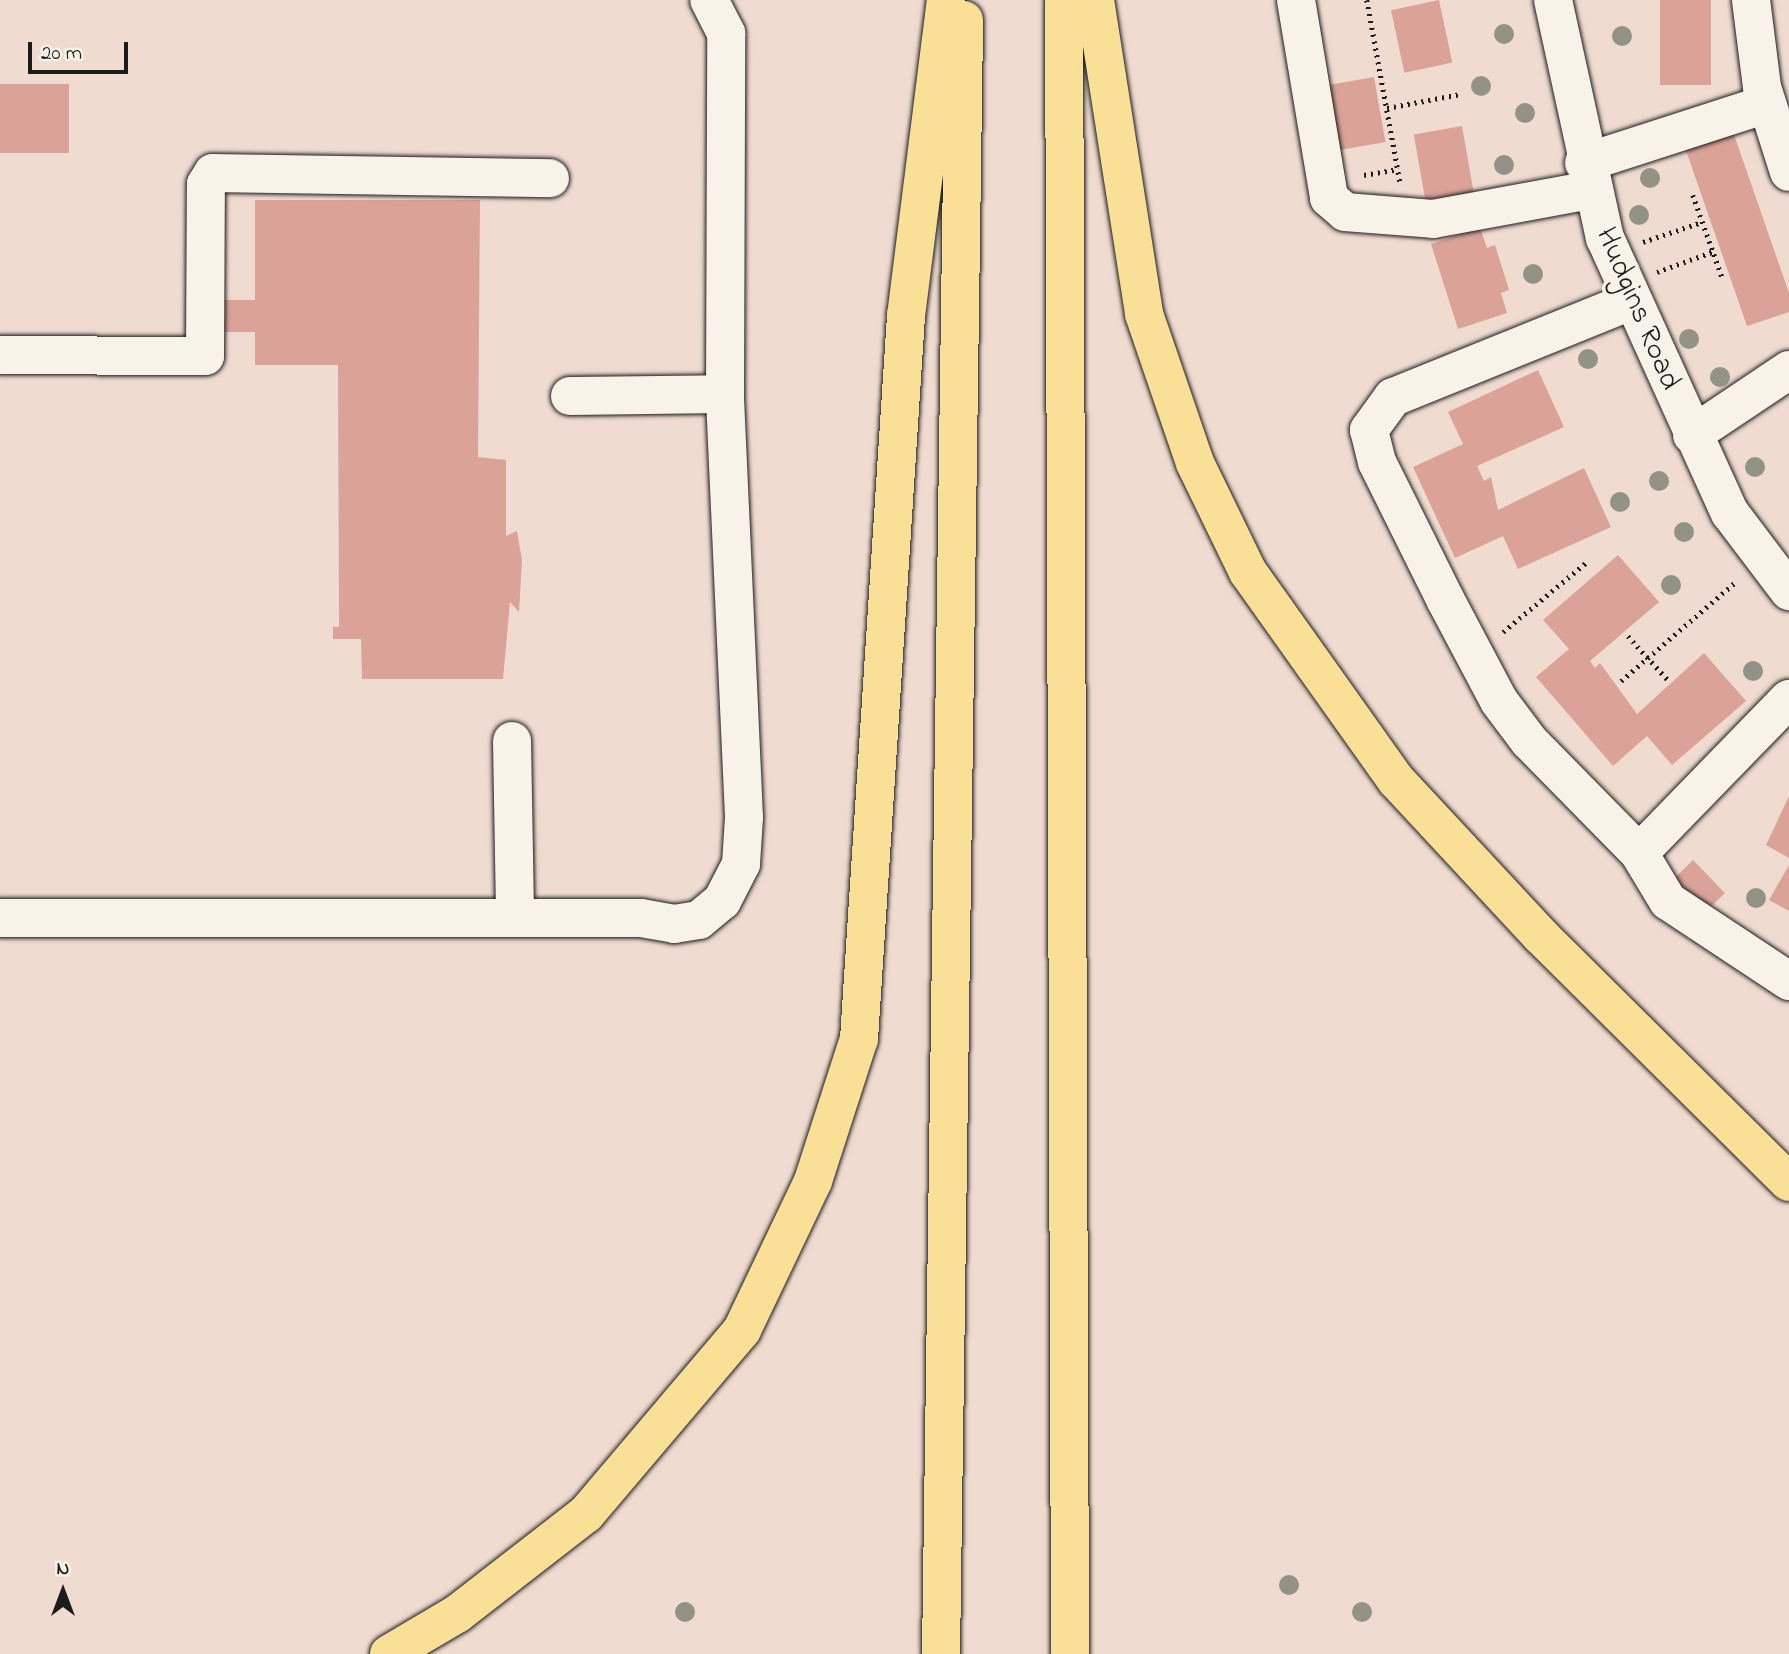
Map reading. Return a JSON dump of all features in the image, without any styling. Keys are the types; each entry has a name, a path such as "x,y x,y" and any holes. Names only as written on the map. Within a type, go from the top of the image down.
{"highway":[{"path":"389,1654 457,1614 586,1514 742,1330 813,1181 859,1039 906,316 946,0"},
{"path":"941,1654 964,0"},
{"path":"1064,0 1070,1654"},
{"path":"1095,0 1143,314 1195,463 1248,572 1396,779 1541,936 1789,1182"}],"street":[{"path":"0,918 515,917 699,920 722,901 741,864 740,669 725,394 726,33 709,0"},
{"path":"1297,0 1329,198 1345,212 1407,219 1588,177 1767,104"},
{"name":"Hudgins Road","path":"1553,0 1588,177 1622,279 1730,513 1764,562 1789,591"},
{"path":"1751,0 1767,104 1789,172"},
{"path":"0,355 204,371 206,184 213,173 550,178"},
{"path":"1622,279 1393,397 1370,430 1377,462 1472,649 1529,741 1639,853 1668,901 1789,981"},
{"path":"1692,435 1789,370"},
{"path":"570,396 725,394"},
{"path":"1639,853 1789,699"},
{"path":"512,741 515,917"}],"path":[{"path":"1367,0 1407,219"},
{"path":"1387,108 1461,94"},
{"path":"1693,195 1722,277"},
{"path":"1622,279 1702,222"},
{"path":"1622,279 1712,252"},
{"path":"1472,649 1503,632 1588,561"},
{"path":"1621,681 1764,562"},
{"path":"1628,636 1668,681"}],"building":[{"path":"1439,0 1452,63 1404,73 1391,10"},
{"path":"1660,0 1711,0 1711,85 1660,85"},
{"path":"1374,77 1385,142 1337,151 1326,86"},
{"path":"0,84 69,84 69,153 0,153"},
{"path":"1462,126 1474,192 1425,200 1414,135"},
{"path":"1731,126 1789,293 1789,312 1747,326 1683,142"},
{"path":"255,200 480,200 478,457 506,460 506,536 517,531 522,560 519,612 510,602 503,679 362,679 361,639 333,639 333,627 339,627 338,365 255,365 255,332 221,332 221,300 255,300"},
{"path":"1480,228 1487,248 1495,245 1509,290 1501,293 1507,313 1458,329 1431,244"},
{"path":"1538,370 1564,427 1477,466 1484,481 1491,477 1498,510 1584,468 1611,527 1518,569 1503,536 1455,558 1413,467 1463,444 1448,412"},
{"path":"1618,555 1659,602 1590,661 1595,668 1600,663 1637,714 1704,653 1746,701 1672,765 1647,736 1613,766 1536,677 1569,649 1543,620"},
{"path":"1789,796 1789,858 1766,845"},
{"path":"1693,860 1725,893 1704,913 1672,880"},
{"path":"1789,865 1789,911 1769,900"}]}
